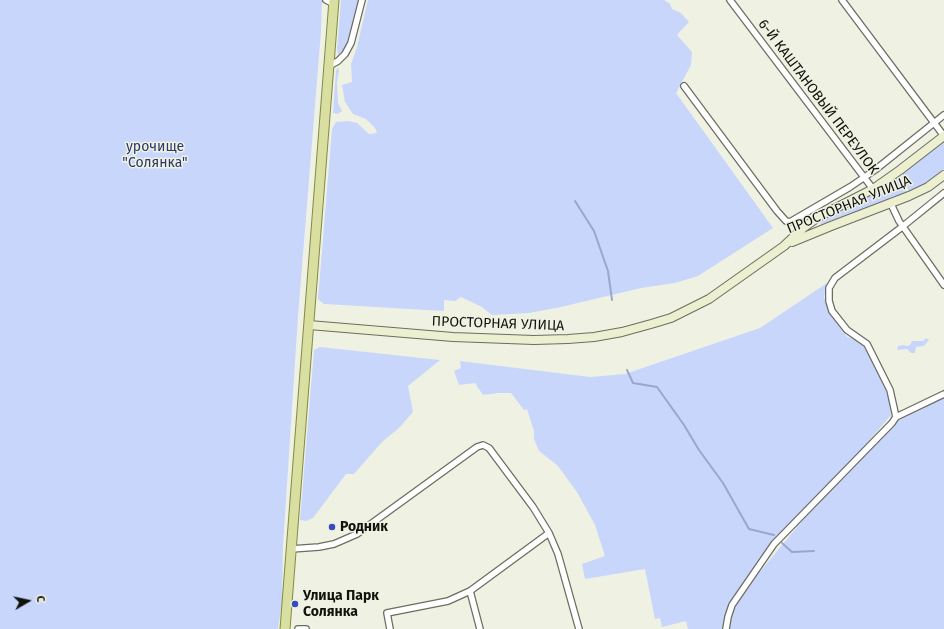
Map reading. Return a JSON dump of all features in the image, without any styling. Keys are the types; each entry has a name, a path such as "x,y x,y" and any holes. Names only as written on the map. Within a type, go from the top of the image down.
{"main road":[{"path":"285,629 329,66 331,1"},
{"name":"ПРОСТОРНАЯ УЛИЦА","path":"309,325 506,340 594,337 622,332 651,324 671,318 709,299 784,246 803,228 813,221 835,207 873,189 944,136"},
{"name":"ПРОСТОРНАЯ УЛИЦА","path":"784,246 820,230 891,204 916,193 944,175"},
{"path":"813,221 811,224 812,228 815,230 820,230"}],"street":[{"path":"329,66 346,54 351,43 362,0"},
{"name":"6-Й КАШТАНОВЫЙ ПЕРЕУЛОК","path":"730,0 873,189"},
{"path":"842,0 944,136"},
{"path":"684,86 786,221 790,222 864,177 944,115"},
{"path":"896,417 890,390 867,344 847,330 832,311 829,301 829,288 835,278 944,193"},
{"path":"891,204 902,227 944,285"},
{"path":"726,629 732,605 774,544 892,423 896,417 944,394"},
{"path":"291,547 334,544 357,534 478,447 483,445 489,448 533,507 549,533 558,554 579,629"},
{"path":"390,629 387,613 448,601 470,591 549,533"},
{"path":"470,591 480,629"},
{"path":"298,629 306,629"}],"green space":[{"name":"урочище \"Солянка\"","path":"0,0 322,0 321,31 298,316 283,546 282,602 278,629 0,629"},
{"path":"341,0 360,0 349,44 341,54 338,55 337,50"},
{"path":"368,0 664,0 670,4 672,9 681,13 689,22 677,35 692,52 691,65 676,93 773,228 698,276 675,283 641,288 529,313 492,315 482,307 461,297 455,301 444,300 444,311 324,304 318,299 332,129 336,122 348,121 357,123 369,134 377,133 375,128 366,119 353,114 345,102 342,85 352,82 351,64 357,47"},
{"path":"338,68 338,103 342,111 338,114 333,113 336,70"},
{"path":"944,141 944,169 926,183 909,192 902,173"},
{"path":"900,175 907,193 822,224 819,223 828,216 873,193"},
{"path":"827,283 824,297 829,313 847,337 855,339 862,344 867,352 889,396 891,415 862,449 821,491 794,522 770,545 727,609 723,629 688,629 686,621 662,627 660,618 655,619 645,569 585,579 582,564 605,556 595,525 577,492 557,465 539,451 534,439 534,431 527,409 524,410 511,393 483,395 475,383 459,385 454,371 461,368 460,361 590,377 625,374 760,328"},
{"path":"926,338 929,340 924,346 916,347 915,353 911,353 907,349 897,350 898,346 907,346 910,345 912,341 923,341"},
{"path":"320,347 440,360 408,386 413,412 399,428 382,442 354,474 346,474 313,518 306,521 300,520 314,350"},
{"path":"944,398 944,629 729,629 735,606 744,591 811,510 896,422 904,416"}],"waterway":[{"path":"575,201 594,231 608,271 612,300"},
{"path":"627,370 633,383 657,387 723,483 749,529 774,535"},
{"path":"782,543 792,552 814,551"}],"place":[{"name":"Родник","path":"332,527"},
{"name":"Улица Парк Солянка","path":"295,604"}]}
